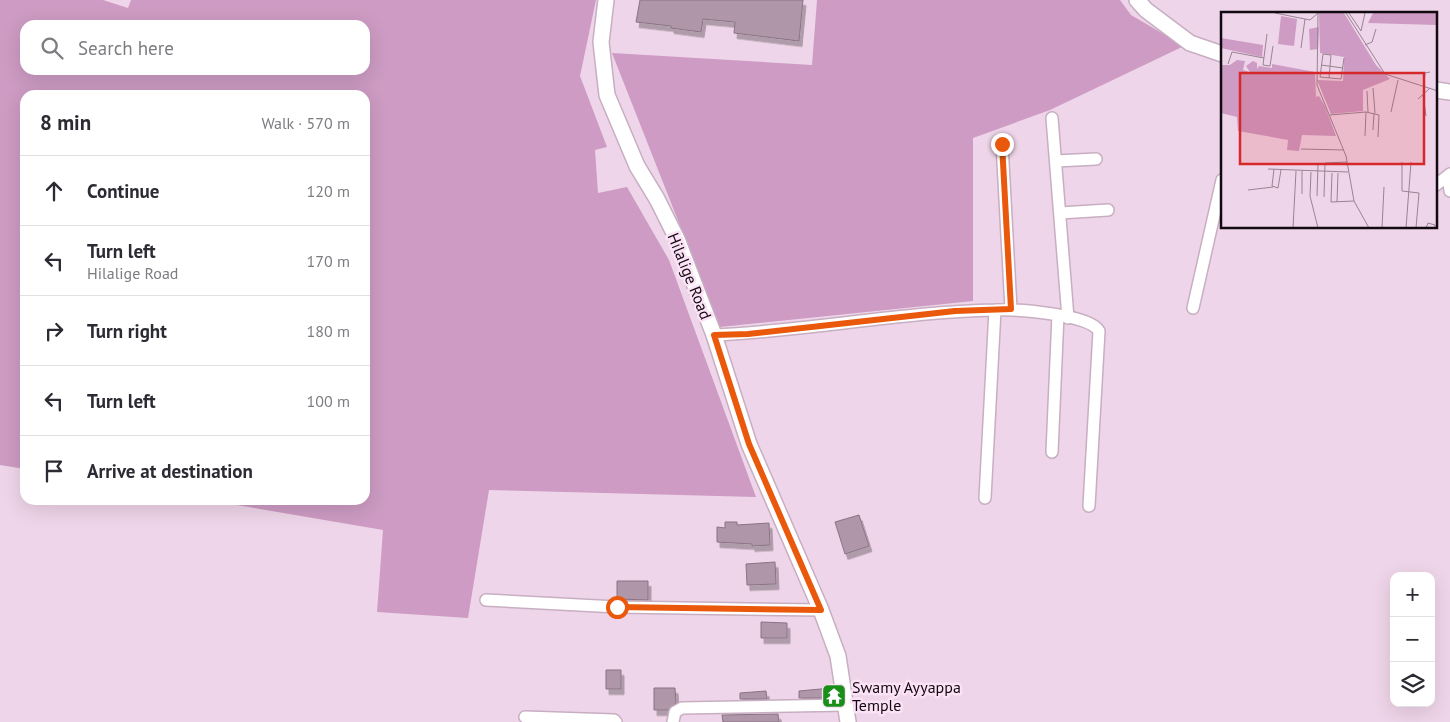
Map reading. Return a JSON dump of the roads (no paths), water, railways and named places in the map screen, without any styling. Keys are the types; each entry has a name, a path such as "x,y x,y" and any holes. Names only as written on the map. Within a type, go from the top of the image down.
{"street":[{"name":"Hilalige Road","path":"606,0 601,42 607,95 637,166 657,199 677,239 714,335 749,444 821,610 838,656 848,722"},
{"path":"1137,0 1146,10 1190,43 1221,54"},
{"path":"1052,118 1060,212 1063,316 1052,452"},
{"path":"1002,144 1011,309"},
{"path":"1056,161 1096,159"},
{"path":"1438,183 1449,175"},
{"path":"1449,175 1450,191"},
{"path":"1193,308 1221,184"},
{"path":"1060,212 1108,210"},
{"path":"714,335 748,334 955,311 1011,309 1063,316 1092,324 1098,331 1089,506"},
{"path":"985,498 995,310"},
{"path":"486,600 617,607 821,610"},
{"path":"673,722 675,712 682,708 846,705"},
{"path":"525,717 614,720 616,722"}],"place":[{"name":"Swamy Ayyappa Temple","path":"834,696"}]}
